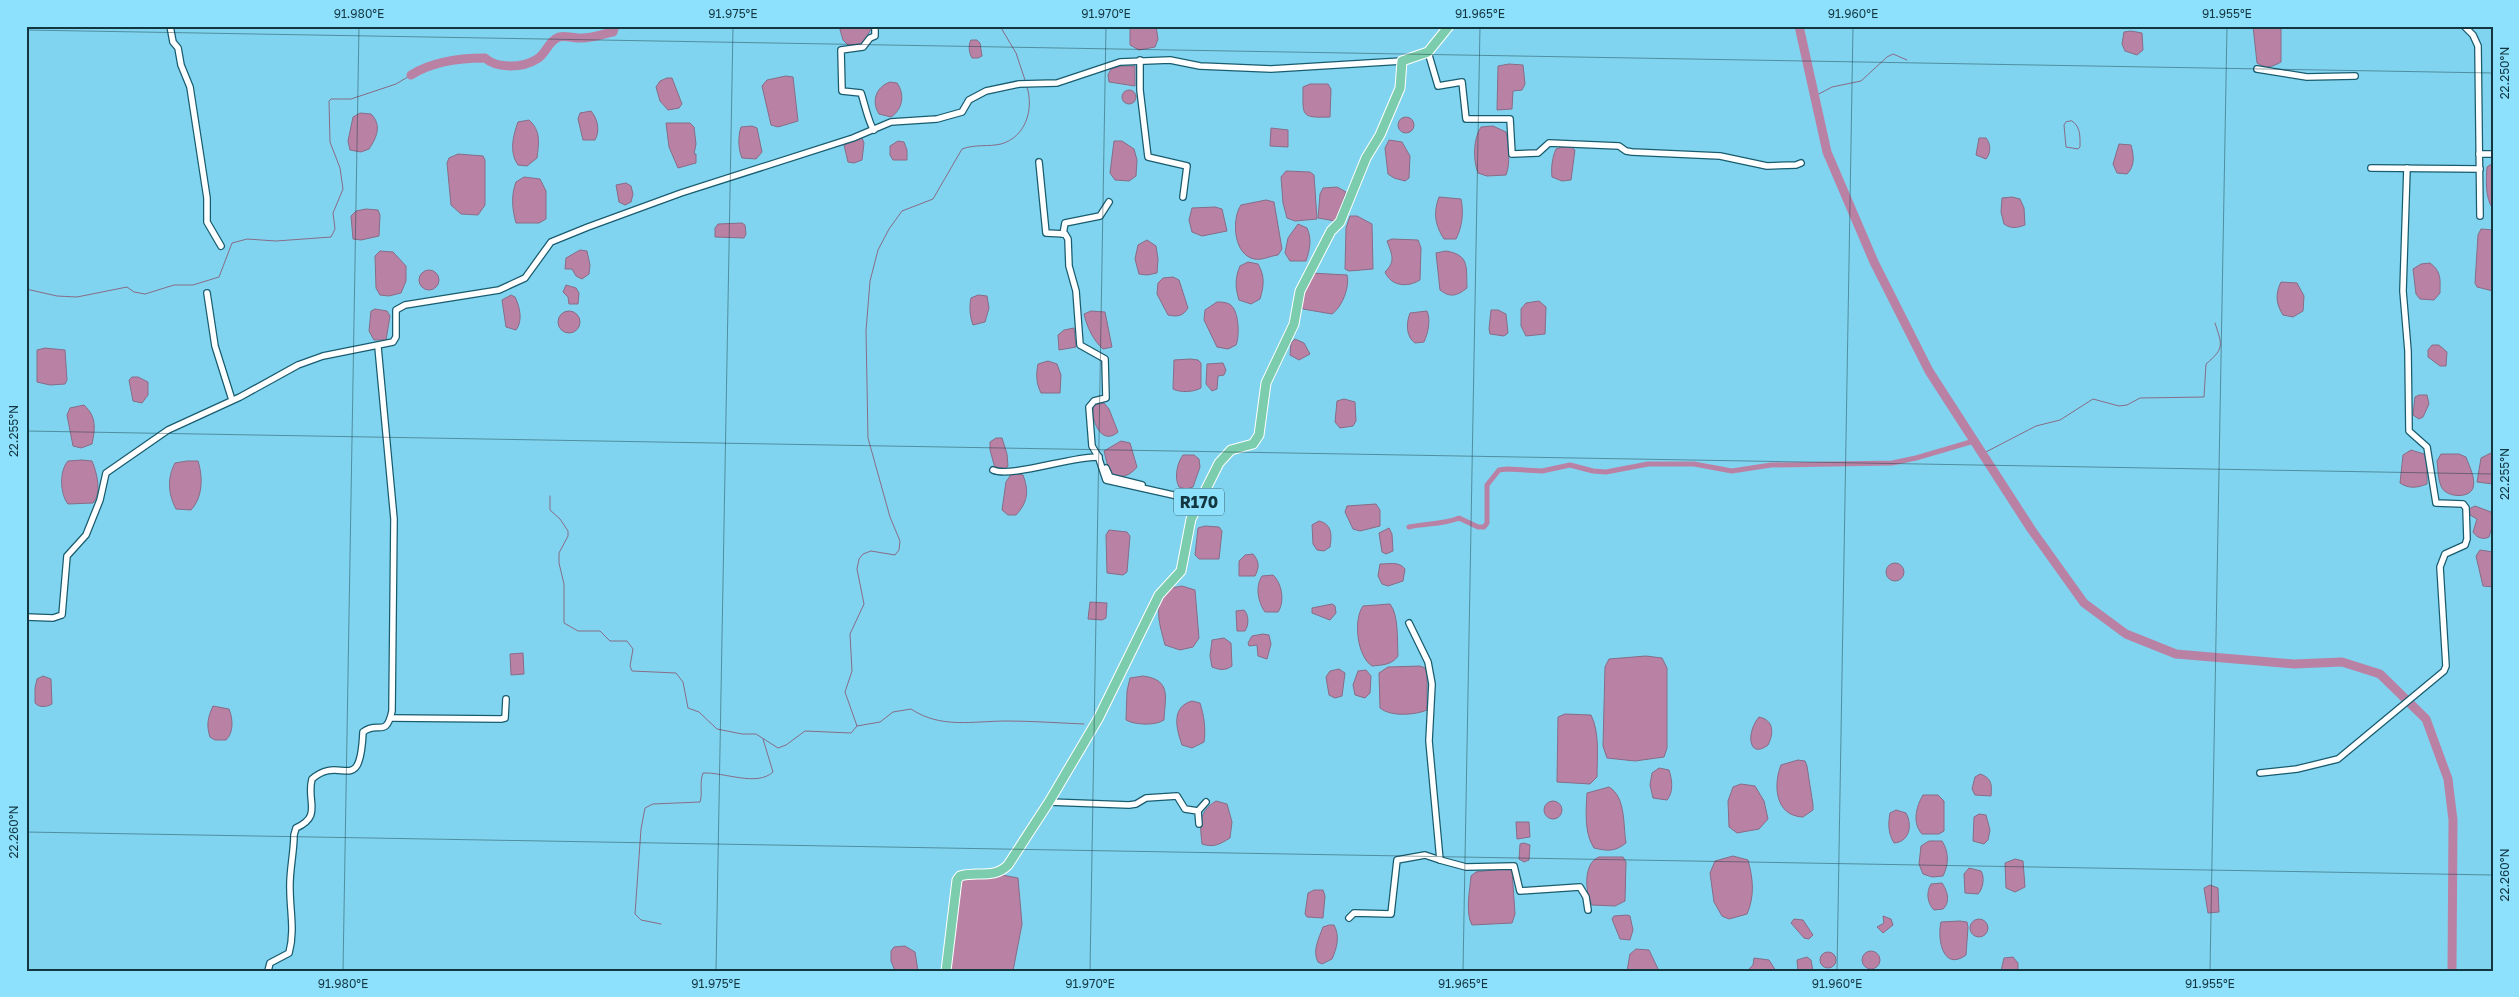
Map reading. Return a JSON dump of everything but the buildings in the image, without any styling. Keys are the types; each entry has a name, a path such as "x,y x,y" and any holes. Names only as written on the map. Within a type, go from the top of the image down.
{"main road":[{"path":"1402,61 1428,52 1449,26"},
{"name":"R170","path":"946,971 957,880 960,876 991,874 1003,870 1014,857 1098,719 1159,595 1181,571 1191,519 1225,455 1232,450 1253,444 1259,435 1266,382 1294,324 1300,291 1331,231 1340,222 1366,158 1380,135 1400,88 1402,61"}],"street":[{"path":"170,26 173,42 178,48 181,65 190,87 207,198 207,222 222,246"},
{"path":"874,130 869,125 868,111 861,93 842,91 840,50 863,47 870,38 875,36 875,26"},
{"path":"2464,26 2473,35 2478,46 2480,216"},
{"path":"1428,52 1438,86 1462,82 1466,119 1510,119 1512,154 1538,153 1549,143 1564,143 1618,146 1632,152 1720,156 1767,166 1796,165 1801,163"},
{"path":"1140,60 1140,90 1148,157 1187,166 1183,197"},
{"path":"26,617 53,618 59,617 64,612 67,556 86,535 100,500 106,473 168,430 232,400 298,365 323,356 393,342 396,336 396,310 405,306 499,290 524,278 551,242 681,194 854,138 892,122 937,119 962,112 969,100 986,92 1019,84 1058,83 1120,62 1170,60 1200,66 1271,68 1402,61"},
{"path":"2257,69 2307,77 2355,76"},
{"path":"2480,154 2493,154"},
{"path":"1039,162 1046,233 1063,234 1068,239 1069,266 1076,292 1080,345 1105,359 1106,398 1094,401 1089,407 1092,446 1098,456 1101,457 1110,477 1200,501"},
{"path":"2371,168 2480,170"},
{"path":"2260,773 2298,769 2338,759 2444,672 2446,666 2440,567 2445,554 2465,545 2467,539 2466,508 2463,504 2436,503 2427,447 2409,431 2403,291 2407,168"},
{"path":"1063,234 1065,223 1100,216 1109,202"},
{"path":"207,293 215,346 232,400"},
{"path":"268,971 270,963 290,952 293,918 290,889 294,835 296,828 309,822 312,816 312,780 323,772 354,771 359,766 362,756 363,732 367,729 386,728 391,718 394,684 392,645 394,519 378,346"},
{"path":"993,470 998,472 1022,470 1075,457 1098,456"},
{"path":"1408,623 1421,643 1428,662 1432,684 1429,741 1440,860"},
{"path":"391,718 501,719 505,718 507,710 506,699"},
{"path":"1049,802 1129,805 1136,804 1146,798 1177,796 1185,809 1198,811"},
{"path":"1199,824 1198,811 1206,802"},
{"path":"1349,918 1354,914 1390,914 1396,860 1425,856 1466,867 1514,866 1520,891 1580,887 1586,896 1588,910"}],"shaded area":[{"path":"839,26 870,26 871,29 862,45 850,47 843,40"},
{"path":"1130,26 1156,26 1158,39 1155,47 1139,50 1130,45"},
{"path":"2253,26 2281,26 2281,62 2269,67 2257,63"},
{"path":"2124,32 2142,33 2143,50 2137,55 2125,51 2122,44"},
{"path":"971,40 977,40 980,43 982,56 972,58 969,49"},
{"path":"1509,64 1523,65 1525,84 1522,90 1513,91 1512,109 1497,110 1498,66"},
{"path":"1122,66 1135,66 1135,86 1109,82 1108,75 1111,69"},
{"path":"786,76 793,77 798,121 778,127 771,125 762,86 767,80"},
{"path":"672,78 682,104 679,108 668,110 660,101 656,87 660,81"},
{"path":"890,82 897,83 902,96 898,110 891,117 879,114 875,104 878,91"},
{"path":"1310,84 1328,84 1331,89 1330,117 1313,117 1305,113 1303,87"},
{"path":"1126,90 1132,90 1136,97 1132,104 1126,104 1122,100 1122,94"},
{"path":"591,111 598,125 597,136 595,140 583,140 578,119 580,113"},
{"path":"360,113 371,114 377,127 376,136 369,149 361,152 350,150 348,141 353,117"},
{"path":"1403,117 1409,117 1414,122 1412,131 1403,133 1398,128 1398,122"},
{"path":"529,120 536,128 539,142 537,158 527,166 518,165 513,149 515,133 518,122"},
{"path":"666,123 690,123 694,127 696,163 678,168 669,147"},
{"path":"752,126 757,128 762,152 756,159 742,158 739,142 741,127"},
{"path":"1493,126 1506,132 1509,160 1506,175 1487,176 1478,173 1476,168 1475,150 1478,132 1481,127"},
{"path":"1271,128 1288,130 1288,147 1270,146"},
{"path":"862,138 864,143 862,160 854,163 848,162 844,145"},
{"path":"1979,138 1986,138 1990,146 1986,159 1976,155"},
{"path":"1389,140 1402,142 1410,156 1409,178 1405,181 1388,174 1385,148"},
{"path":"898,141 904,142 907,150 907,160 893,160 890,155 890,146"},
{"path":"1114,141 1122,141 1134,149 1137,160 1136,176 1129,181 1115,180 1110,173"},
{"path":"2119,144 2131,145 2133,161 2127,174 2117,173 2113,164"},
{"path":"1571,147 1575,150 1571,180 1562,181 1552,177 1552,163 1556,149"},
{"path":"458,154 483,156 485,160 485,205 478,215 461,214 451,205 447,163 449,158"},
{"path":"2493,163 2493,209 2487,194 2486,183 2487,167"},
{"path":"1286,171 1310,172 1314,175 1317,219 1295,221 1287,218 1283,203 1281,177"},
{"path":"524,177 540,179 546,191 546,219 539,223 516,223 513,192 516,182"},
{"path":"626,183 631,186 633,194 631,202 625,205 619,202 616,185"},
{"path":"1337,187 1346,192 1335,221 1318,218 1320,194 1323,188"},
{"path":"1439,197 1461,199 1462,220 1456,239 1444,239 1439,229 1436,219 1436,208"},
{"path":"2012,197 2020,199 2024,208 2025,225 2014,228 2004,224 2001,212 2002,198"},
{"path":"1266,200 1274,202 1282,249 1278,255 1254,259 1245,254 1241,249 1236,234 1236,218 1241,205"},
{"path":"1215,207 1222,209 1227,231 1202,236 1192,232 1189,220 1192,208"},
{"path":"366,209 378,210 380,215 379,236 361,240 353,239 351,216 356,211"},
{"path":"1350,216 1357,216 1372,224 1373,269 1349,271 1345,269 1346,228"},
{"path":"742,223 745,225 746,234 744,238 715,237 715,228 718,224"},
{"path":"1298,224 1307,228 1309,232 1309,252 1306,261 1290,261 1285,253 1288,238"},
{"path":"2481,229 2493,230 2493,291 2477,287 2475,283 2478,235"},
{"path":"1392,239 1418,240 1421,248 1420,280 1415,283 1405,285 1395,283 1385,272 1392,261 1387,241"},
{"path":"1147,240 1156,246 1158,259 1157,273 1147,275 1139,274 1135,259 1138,245"},
{"path":"580,250 587,251 590,265 589,274 582,279 576,276 572,269 565,269 566,258"},
{"path":"380,251 393,252 406,266 406,281 401,293 389,296 380,295 376,288 375,256"},
{"path":"1446,251 1454,253 1463,259 1466,268 1467,288 1454,295 1440,290 1436,253"},
{"path":"1248,262 1258,264 1263,281 1260,299 1251,304 1239,300 1236,287 1240,266"},
{"path":"2430,263 2438,273 2440,293 2434,300 2420,299 2416,294 2413,269 2421,264"},
{"path":"429,270 436,273 439,280 436,287 429,290 422,287 419,280 422,273"},
{"path":"1311,273 1347,275 1348,280 1344,296 1339,307 1332,314 1303,309 1300,299"},
{"path":"1173,277 1179,280 1188,308 1184,313 1177,316 1168,315 1157,294 1158,283 1163,278"},
{"path":"2281,282 2297,283 2304,296 2303,311 2293,317 2283,315 2279,307 2277,295"},
{"path":"566,285 576,288 579,293 578,304 569,304 568,297 563,292"},
{"path":"511,295 515,297 520,314 520,322 516,330 506,327 502,300"},
{"path":"978,295 987,296 989,308 985,322 973,325 970,301 971,298"},
{"path":"1539,301 1546,307 1545,334 1526,336 1521,326 1521,309 1526,303"},
{"path":"1217,302 1229,304 1237,316 1236,345 1228,349 1217,347 1204,320 1205,310"},
{"path":"375,309 387,311 390,316 386,340 374,340 369,331 371,311"},
{"path":"1491,310 1498,310 1506,314 1508,333 1504,336 1490,334"},
{"path":"569,311 577,314 580,322 577,330 569,333 561,330 558,322 561,314"},
{"path":"1091,311 1105,312 1112,347 1103,349 1093,337 1084,314"},
{"path":"1427,311 1429,322 1424,342 1415,343 1410,337 1408,330 1410,313"},
{"path":"1074,328 1076,347 1059,350 1058,335 1064,330"},
{"path":"1295,339 1304,343 1310,354 1299,360 1290,355 1291,343"},
{"path":"2432,345 2439,345 2447,352 2446,366 2440,366 2428,357 2428,350"},
{"path":"45,348 65,350 67,380 65,384 50,385 37,382 37,350"},
{"path":"1174,360 1198,360 1201,363 1201,388 1187,392 1173,389"},
{"path":"1048,361 1057,364 1061,375 1060,393 1041,393 1039,389 1037,378 1038,364"},
{"path":"1223,363 1226,370 1224,375 1218,376 1217,389 1212,391 1206,384 1207,364"},
{"path":"132,377 138,377 148,382 148,395 142,403 133,401 129,380"},
{"path":"2427,395 2429,404 2423,417 2419,419 2413,415 2415,397"},
{"path":"1344,399 1355,402 1356,421 1353,426 1340,428 1335,422 1337,401"},
{"path":"1104,403 1109,409 1118,432 1112,436 1102,434 1095,424 1094,405"},
{"path":"84,405 91,414 94,428 92,444 81,448 73,446 67,415 70,408"},
{"path":"996,438 1002,438 1007,454 1008,466 1005,469 995,468 990,450 990,442"},
{"path":"1121,441 1130,443 1137,467 1128,475 1121,477 1110,475 1104,451"},
{"path":"2411,450 2424,454 2427,461 2427,484 2413,487 2400,483 2403,455"},
{"path":"2493,452 2493,484 2477,482 2481,458"},
{"path":"2441,454 2459,454 2466,457 2474,480 2471,492 2458,496 2448,493 2442,488 2437,461"},
{"path":"1183,455 1194,455 1199,459 1200,467 1193,487 1186,489 1179,487 1176,475"},
{"path":"68,461 92,461 96,471 98,488 96,499 93,503 68,504 62,489 63,471"},
{"path":"198,461 201,474 200,493 191,510 176,509 170,492 172,469 175,463"},
{"path":"1012,473 1023,475 1027,491 1023,506 1016,515 1008,515 1002,510 1006,482"},
{"path":"1376,504 1380,510 1380,526 1360,531 1353,529 1345,512 1347,506"},
{"path":"2475,506 2491,512 2492,524 2489,537 2480,538 2473,532 2477,519 2470,515 2469,509"},
{"path":"1319,521 1329,527 1331,534 1330,547 1324,551 1317,550 1313,544 1312,525"},
{"path":"1205,526 1219,527 1222,531 1219,559 1199,559 1195,555 1198,528"},
{"path":"1389,528 1392,534 1393,551 1386,554 1382,552 1379,533"},
{"path":"1109,530 1127,532 1130,536 1127,572 1123,575 1107,573 1106,535"},
{"path":"2480,550 2493,552 2493,587 2483,586 2476,556"},
{"path":"1253,554 1258,565 1255,576 1239,576 1239,561 1245,555"},
{"path":"1891,563 1899,563 1904,568 1902,579 1891,581 1886,576 1886,568"},
{"path":"1380,564 1403,566 1405,569 1403,581 1388,586 1382,584 1378,576"},
{"path":"1273,575 1279,583 1282,593 1280,608 1278,612 1265,612 1259,599 1260,580 1262,576"},
{"path":"1182,586 1195,590 1199,638 1193,647 1180,650 1165,645 1159,610 1162,596 1166,589"},
{"path":"1090,602 1107,603 1106,618 1102,620 1088,619"},
{"path":"1332,604 1335,606 1336,613 1330,620 1312,613 1312,608"},
{"path":"1390,604 1396,621 1398,656 1390,663 1372,666 1363,654 1358,638 1357,628 1360,612 1363,606"},
{"path":"1244,610 1248,617 1247,626 1245,631 1237,631 1236,611"},
{"path":"1269,635 1271,644 1267,659 1258,656 1257,645 1249,646 1248,643 1252,636"},
{"path":"1224,638 1231,643 1232,666 1227,669 1212,667 1210,656 1212,640"},
{"path":"523,653 524,674 511,675 510,654"},
{"path":"1646,656 1662,658 1667,668 1667,748 1664,757 1635,761 1607,758 1603,746 1605,667 1609,659"},
{"path":"1420,666 1425,668 1427,673 1427,710 1416,713 1397,714 1380,708 1379,673 1388,667"},
{"path":"1339,669 1345,673 1342,696 1335,698 1329,695 1326,677 1330,671"},
{"path":"1366,670 1371,676 1370,693 1365,698 1355,695 1353,685 1358,671"},
{"path":"43,676 51,679 52,704 48,706 39,706 35,703 37,679"},
{"path":"1143,676 1159,681 1165,691 1164,720 1160,722 1145,724 1126,720 1127,691 1130,678"},
{"path":"1192,701 1200,703 1205,732 1204,742 1192,748 1182,745 1177,719 1181,708"},
{"path":"213,706 229,709 232,725 229,737 226,740 215,740 210,737 208,721"},
{"path":"1565,714 1591,715 1594,722 1597,745 1597,777 1590,784 1557,782 1558,717"},
{"path":"1759,717 1768,721 1772,732 1768,745 1761,749 1756,749 1751,742 1751,736"},
{"path":"1798,760 1805,761 1807,766 1813,805 1813,810 1803,817 1787,811 1778,798 1777,790 1778,773 1781,765"},
{"path":"1659,768 1669,770 1672,781 1672,789 1667,800 1653,798 1650,785 1652,773"},
{"path":"1980,774 1990,782 1991,796 1975,795 1972,789 1975,777"},
{"path":"1741,784 1755,786 1764,801 1768,819 1759,829 1737,833 1729,827 1728,801 1733,787"},
{"path":"1609,787 1618,797 1621,804 1626,843 1618,848 1607,850 1594,848 1591,842 1586,822 1586,807 1587,793"},
{"path":"1923,795 1938,795 1944,801 1944,831 1939,834 1922,834 1919,830 1916,815"},
{"path":"1216,801 1227,804 1232,822 1230,838 1217,845 1210,846 1202,844 1201,825 1203,814"},
{"path":"1553,801 1559,804 1562,810 1559,816 1553,819 1547,816 1544,810 1547,804"},
{"path":"1896,810 1906,813 1909,828 1903,840 1894,843 1889,821 1890,813"},
{"path":"1979,814 1986,815 1990,830 1988,840 1984,844 1973,841 1974,817"},
{"path":"1516,822 1529,822 1530,837 1517,839"},
{"path":"1929,841 1942,841 1946,849 1946,867 1943,876 1932,877 1923,874 1919,864 1921,846"},
{"path":"1520,844 1530,845 1529,860 1524,862 1519,859"},
{"path":"1733,856 1748,860 1752,880 1752,894 1747,914 1729,919 1722,916 1714,902 1710,873 1715,861"},
{"path":"1599,857 1623,857 1626,862 1625,901 1615,906 1592,905 1588,893 1588,871 1590,865"},
{"path":"2015,859 2023,861 2025,887 2015,892 2006,888 2005,863"},
{"path":"1969,868 1981,871 1983,876 1983,883 1978,894 1965,893 1964,874"},
{"path":"1501,869 1512,870 1515,914 1512,923 1472,925 1468,908 1471,876 1476,872"},
{"path":"1002,875 1018,878 1022,924 1013,971 948,971 959,882 964,878"},
{"path":"1942,883 1947,892 1948,900 1943,909 1934,910 1929,901 1928,890 1931,884"},
{"path":"2210,885 2218,888 2219,912 2208,913 2204,888"},
{"path":"1314,890 1323,890 1325,896 1323,918 1307,917 1305,914 1308,893"},
{"path":"1614,916 1630,916 1633,930 1630,940 1620,939 1612,919"},
{"path":"1883,916 1891,919 1893,925 1883,933 1877,927 1884,923"},
{"path":"1794,919 1803,920 1813,935 1809,939 1804,938 1791,923"},
{"path":"1975,919 1983,919 1988,924 1986,935 1975,937 1970,932 1970,924"},
{"path":"1941,922 1967,922 1968,927 1966,955 1958,959 1952,959 1947,957 1943,951 1940,937"},
{"path":"1334,925 1336,929 1336,946 1332,959 1322,964 1316,958 1316,949 1323,927"},
{"path":"905,946 915,952 918,971 895,971 891,961 891,951 894,947"},
{"path":"1636,949 1649,950 1659,971 1627,971 1630,954"},
{"path":"1871,951 1877,954 1880,960 1877,966 1871,969 1865,966 1862,960 1865,954"},
{"path":"1828,952 1836,960 1828,968 1820,960"},
{"path":"1807,957 1811,960 1813,971 1798,971 1797,960"},
{"path":"2013,957 2018,963 2018,971 2001,971 2004,958"},
{"path":"1754,958 1769,960 1776,971 1747,971 1753,965"}],"waterway":[{"path":"308,26 365,26"},
{"path":"411,75 437,63 466,59 485,58 490,62 503,66 518,66 540,57 552,41 559,37 594,37 613,32 615,26"},
{"path":"1000,26 1016,53 1025,80"},
{"path":"1799,26 1827,152 1874,262 1929,371 2031,529 2084,603 2126,634 2176,654 2294,664 2342,662 2380,674 2426,719 2448,779 2453,820 2452,971"},
{"path":"1815,96 1832,87 1861,81 1887,57 1893,54 1907,60"},
{"path":"26,289 57,296 77,297 127,287 134,292 145,294 174,285 193,285 219,277 232,243 247,239 276,241 331,237 335,229 333,213 343,189 340,168 330,142 329,101 331,99 351,99 396,84 411,75"},
{"path":"550,496 550,510 560,519 568,531 568,536 559,553 559,563 564,584 564,623 578,631 600,631 610,641 627,641 633,649 630,666 632,671 676,673 683,682 688,708 699,712 717,729 742,734 756,734 778,748 786,745 805,731 851,733 857,726 845,692 852,671 850,634 864,604 857,569 859,559 863,554 871,551 895,555 899,550 900,541 890,517 868,438 866,331 870,281 878,250 889,229 902,211 933,199 962,149 1001,144 1017,135 1022,129 1028,113 1029,95 1027,87"},
{"path":"2072,121 2077,126 2079,132 2080,147 2078,149 2066,147 2064,125 2066,122 2072,121"},
{"path":"1982,454 2036,426 2060,420 2093,399 2119,406 2127,405 2140,398 2204,397 2206,364 2216,354 2220,346 2215,323"},
{"path":"1409,527 1446,522 1459,518 1478,527 1484,527 1487,523 1487,485 1499,470 1542,471 1570,465 1606,472 1648,464 1694,464 1732,471 1771,465 1892,463 1974,441"},
{"path":"857,726 880,722 893,712 911,709 922,715 946,722 1017,721 1084,724"},
{"path":"661,924 641,920 635,914 641,829 645,808 653,804 700,802 703,773 749,779 766,776 773,772 763,739"}]}
